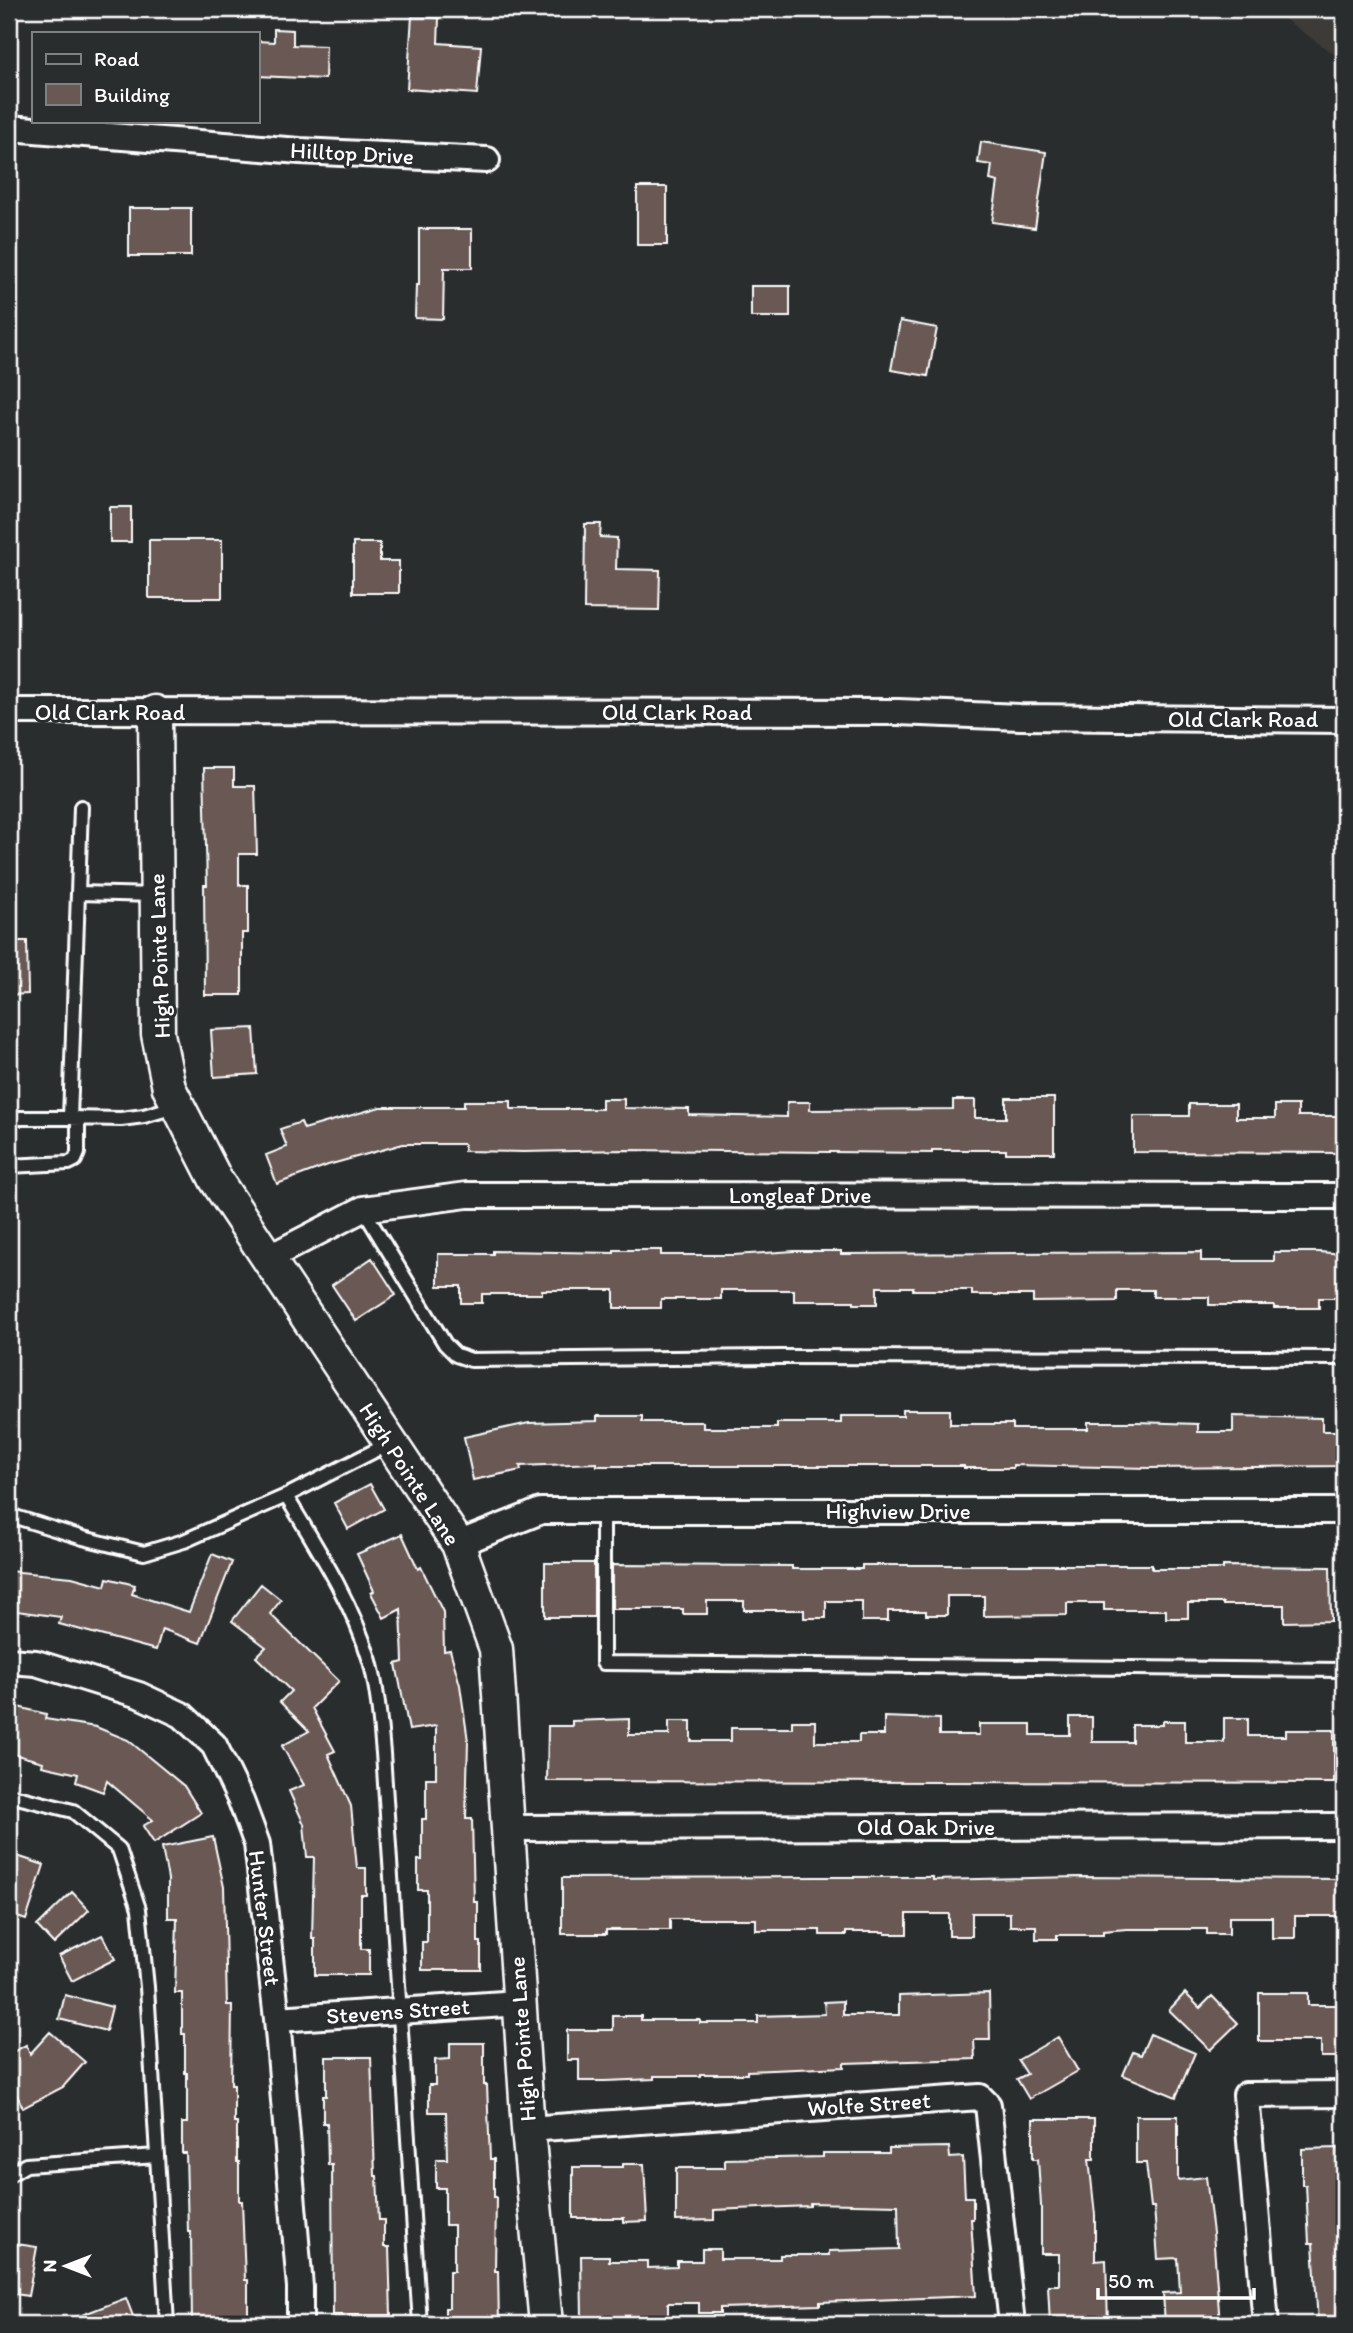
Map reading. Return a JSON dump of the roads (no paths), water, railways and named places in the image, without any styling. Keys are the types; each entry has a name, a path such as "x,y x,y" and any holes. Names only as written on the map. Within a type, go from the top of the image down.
{"street":[{"name":"Hilltop Drive","path":"9,128 300,151 487,160"},
{"name":"Old Clark Road","path":"9,711 898,712 1020,718 1344,720"},
{"name":"High Pointe Lane","path":"155,712 158,1034 169,1088 216,1180 458,1544 496,1649 528,2129 546,2324"},
{"name":"Longleaf Drive","path":"268,1258 363,1209 467,1195 1344,1196"},
{"name":"Highview Drive","path":"458,1544 541,1511 1344,1511"},
{"name":"Hunter Street","path":"9,1661 36,1663 139,1695 181,1715 214,1745 241,1801 257,1844 277,2019 300,2287 300,2324"},
{"name":"Old Oak Drive","path":"508,1828 1344,1826"},
{"name":"Stevens Street","path":"277,2019 520,2003"},
{"path":"1266,2324 1246,2095 1344,2094"},
{"name":"Wolfe Street","path":"528,2129 980,2098 988,2105 1012,2324"}],"lane":[{"path":"9,1166 69,1163 75,1160 78,1153 74,1118 81,807"},
{"path":"78,893 156,895"},
{"path":"9,1118 121,1119 144,1116 178,1105"},
{"path":"363,1209 445,1344 456,1355 471,1360 781,1357 1344,1358"},
{"path":"9,1515 144,1553 184,1541 286,1496 391,1442"},
{"path":"286,1496 346,1601 369,1660 376,1690 383,1753 420,2324"},
{"path":"603,1511 603,1663 1344,1670"},
{"path":"9,1795 73,1811 119,1849 139,1909 147,1987 166,2324"},
{"path":"9,2175 26,2165 157,2156"}]}
